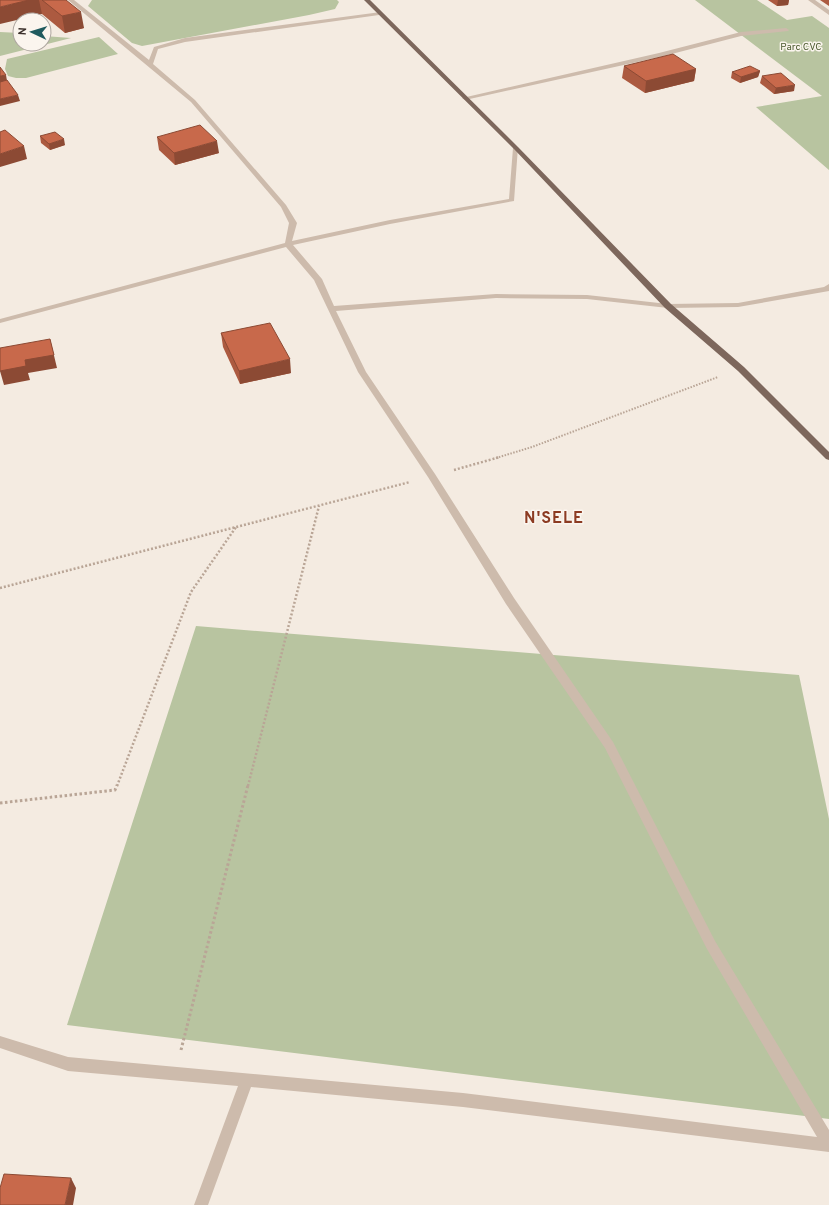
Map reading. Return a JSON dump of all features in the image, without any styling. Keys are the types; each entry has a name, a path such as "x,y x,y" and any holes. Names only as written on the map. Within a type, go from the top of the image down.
{"main road":[{"path":"367,0 516,148 668,306 741,368 829,457"}],"street":[{"path":"71,0 150,64 193,102 284,206 293,223 288,244"},
{"path":"811,0 829,13"},
{"path":"150,64 156,48 185,40 379,13"},
{"path":"465,98 660,55 741,34 786,30"},
{"path":"0,321 288,244 390,222 512,200 516,148"},
{"path":"288,244 318,279 362,372 432,476 510,601 609,745 712,945 829,1144"},
{"path":"331,309 496,296 587,297 668,306 738,305 826,289 829,286"},
{"path":"0,1042 68,1064 463,1100 829,1144"},
{"path":"201,1205 247,1080"}],"path":[{"path":"0,588 320,506 532,448 741,368"},
{"path":"175,1074 320,506"},
{"path":"0,803 114,790 191,592 236,527"}],"green space":[{"path":"92,0 337,0 339,2 335,9 309,15 142,46 132,43 88,6"},
{"name":"Parc CVC","path":"695,0 757,0 787,20 812,16 829,28 829,170 756,107 822,96"},
{"path":"0,32 12,33 12,52 16,52 0,56"},
{"path":"52,37 71,38 52,43"},
{"path":"99,37 118,54 26,78 8,76 5,69 7,59 36,52 52,52 52,48"},
{"path":"196,626 799,675 829,819 829,1119 67,1025"}],"building":[{"path":"0,0 29,0 0,7"},
{"path":"42,0 66,0 81,12 62,16"},
{"path":"673,54 696,69 646,81 624,66"},
{"path":"750,66 760,71 741,77 732,72"},
{"path":"0,67 6,75 0,76"},
{"path":"781,73 795,85 776,88 762,76"},
{"path":"7,80 18,95 0,99 0,82"},
{"path":"200,125 217,141 174,153 157,137"},
{"path":"5,130 24,146 0,154 0,132"},
{"path":"55,132 64,139 49,144 40,136"},
{"path":"270,323 290,359 239,371 221,333"},
{"path":"50,339 54,355 25,360 26,366 0,371 0,348"},
{"path":"4,1174 71,1178 65,1205 0,1205 0,1188"}],"district":[{"name":"N'SELE","path":"554,517"}]}
